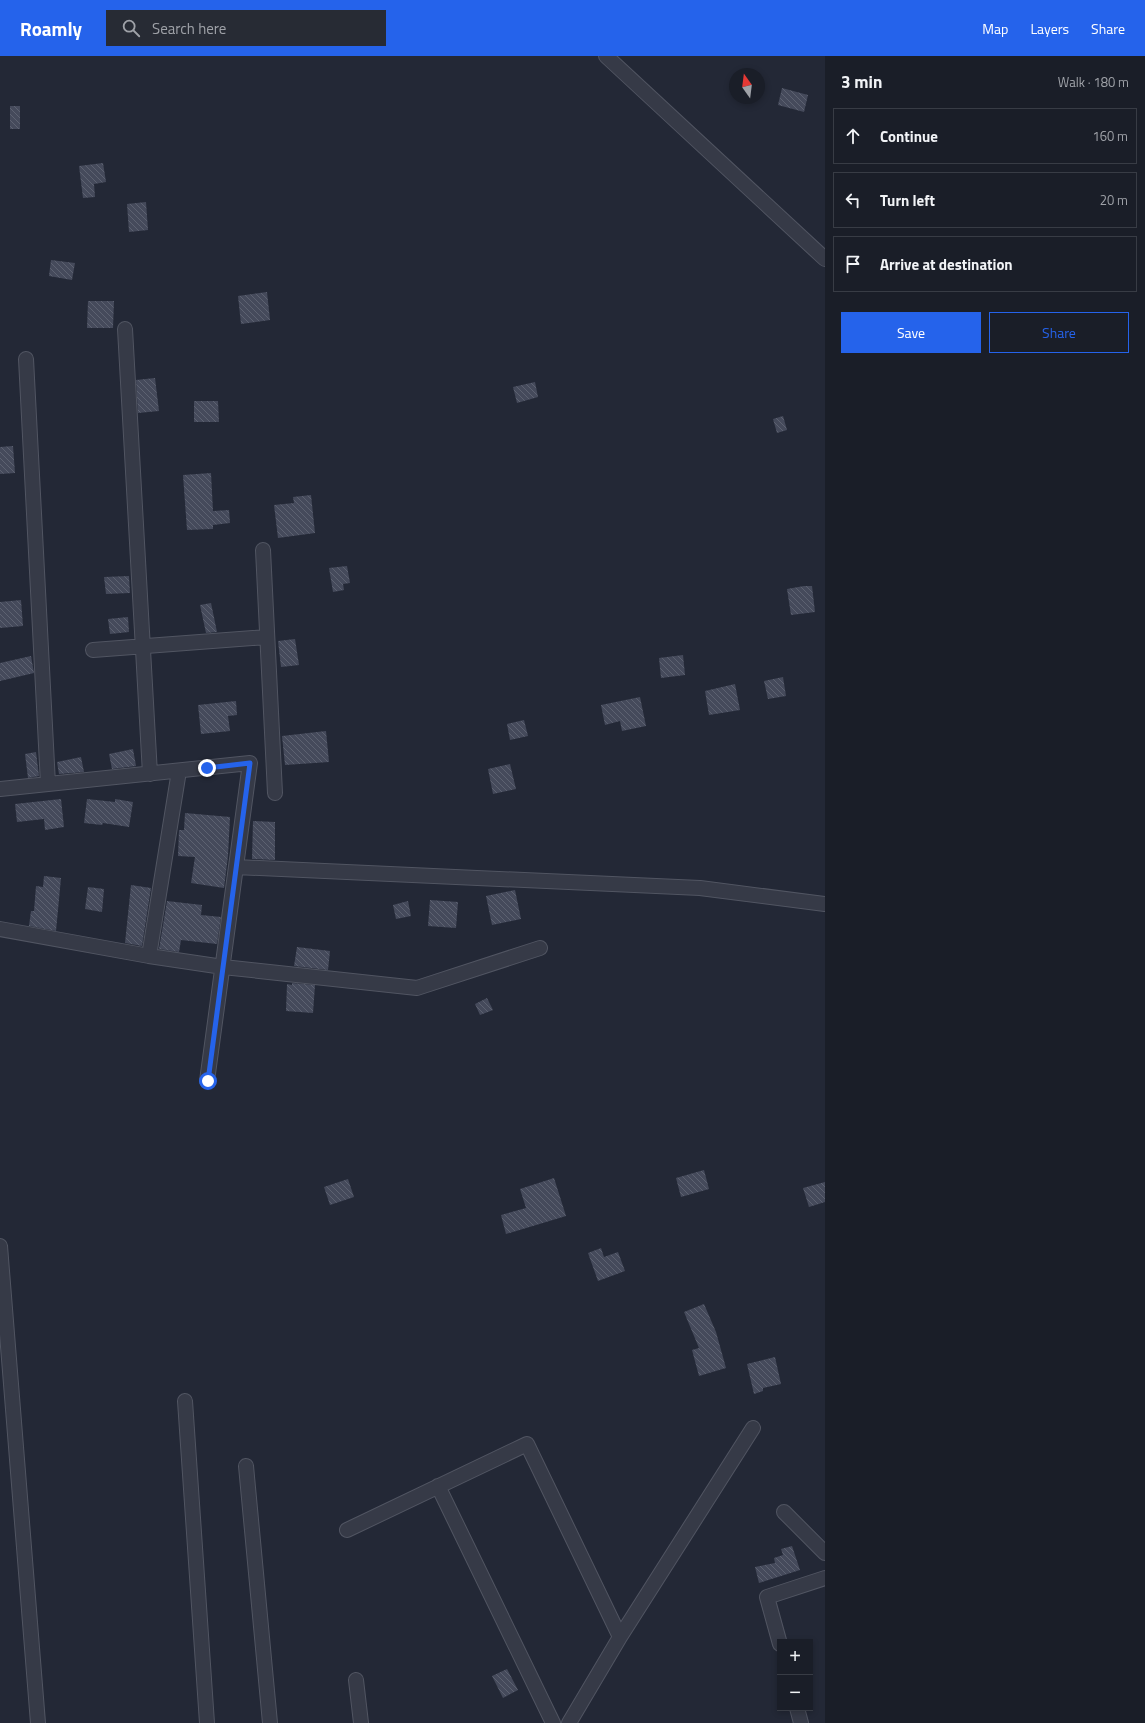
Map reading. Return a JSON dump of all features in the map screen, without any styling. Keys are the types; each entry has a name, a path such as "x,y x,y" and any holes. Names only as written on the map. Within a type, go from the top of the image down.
{"street":[{"path":"606,56 825,259"},
{"path":"125,329 150,774"},
{"path":"26,360 48,784"},
{"path":"263,550 275,792"},
{"path":"93,650 267,637"},
{"path":"0,789 250,763 208,1081"},
{"path":"149,956 179,771"},
{"path":"236,867 700,888 825,904"},
{"path":"0,929 149,956 223,967 417,988 540,948"},
{"path":"0,1246 38,1723"},
{"path":"185,1400 207,1723"},
{"path":"569,1723 620,1637 753,1428"},
{"path":"347,1530 527,1444 620,1637"},
{"path":"246,1466 270,1723"},
{"path":"438,1486 553,1723"},
{"path":"784,1512 825,1553"},
{"path":"779,1639 767,1596 825,1578"},
{"path":"356,1680 361,1723"},
{"path":"798,1711 801,1723"}],"building":[{"path":"782,88 808,95 804,112 778,105"},
{"path":"10,106 20,106 20,129 10,129"},
{"path":"103,163 106,182 94,184 95,197 83,198 79,166"},
{"path":"146,202 148,230 129,232 127,204"},
{"path":"51,260 75,263 72,280 49,276"},
{"path":"267,292 270,320 241,324 238,296"},
{"path":"88,301 114,301 113,328 87,328"},
{"path":"155,378 159,411 138,413 136,380"},
{"path":"535,382 538,397 517,403 513,387"},
{"path":"194,401 218,401 219,422 194,422"},
{"path":"783,416 787,430 777,433 773,419"},
{"path":"13,446 15,473 0,474 0,447"},
{"path":"211,473 213,511 229,510 230,523 213,525 213,529 187,530 183,475"},
{"path":"311,495 315,533 278,538 274,505 294,503 293,497"},
{"path":"347,566 350,583 343,584 344,590 333,592 329,568"},
{"path":"129,576 130,593 106,594 104,577"},
{"path":"812,586 815,612 791,615 787,589"},
{"path":"21,600 23,626 0,628 0,602"},
{"path":"211,603 217,632 206,633 200,605"},
{"path":"128,617 129,632 110,634 108,619"},
{"path":"295,639 299,665 281,667 278,641"},
{"path":"683,655 685,675 661,678 659,658"},
{"path":"31,656 34,673 0,681 0,663"},
{"path":"783,677 786,696 768,699 764,681"},
{"path":"735,684 740,710 709,715 705,691"},
{"path":"640,697 646,726 622,731 620,721 605,725 601,705"},
{"path":"236,701 237,715 228,716 230,731 201,734 198,705"},
{"path":"524,720 528,736 510,740 507,724"},
{"path":"326,731 329,762 285,765 282,736"},
{"path":"133,749 136,766 112,769 109,754"},
{"path":"36,752 39,776 28,778 25,754"},
{"path":"81,757 84,772 59,774 57,762"},
{"path":"510,764 516,789 493,794 488,769"},
{"path":"61,799 64,827 45,830 44,819 17,822 15,804"},
{"path":"87,799 115,802 115,799 133,802 129,827 103,823 102,825 84,823"},
{"path":"185,813 230,817 228,856 224,888 191,883 195,857 178,856 179,830 184,830"},
{"path":"253,821 275,822 275,860 252,859"},
{"path":"44,876 61,878 56,931 29,926 31,911 34,911 36,886 43,887"},
{"path":"131,885 151,888 142,946 125,943"},
{"path":"88,887 104,889 102,912 85,909"},
{"path":"515,890 521,919 492,925 486,896"},
{"path":"430,900 458,902 456,928 428,926"},
{"path":"167,901 202,905 201,915 221,917 217,944 181,940 179,952 159,949"},
{"path":"408,901 411,916 396,919 393,905"},
{"path":"297,947 330,951 328,970 294,966"},
{"path":"292,983 315,985 313,1013 286,1011 287,984 292,985"},
{"path":"487,998 493,1010 480,1015 475,1004"},
{"path":"704,1170 709,1189 681,1197 676,1178"},
{"path":"554,1178 566,1216 506,1234 501,1215 526,1208 520,1189"},
{"path":"348,1179 354,1197 330,1205 324,1187"},
{"path":"825,1182 825,1202 809,1207 803,1188"},
{"path":"601,1248 604,1257 618,1252 625,1271 598,1281 588,1253"},
{"path":"704,1304 716,1332 726,1368 699,1376 692,1350 699,1348 684,1312"},
{"path":"775,1357 781,1384 763,1388 763,1391 754,1394 747,1364"},
{"path":"792,1546 800,1570 759,1583 755,1567 775,1563 774,1558 783,1555 781,1549"},
{"path":"507,1669 518,1690 503,1698 492,1676"}],"route":[{"path":"207,768 250,763 208,1081"}]}
